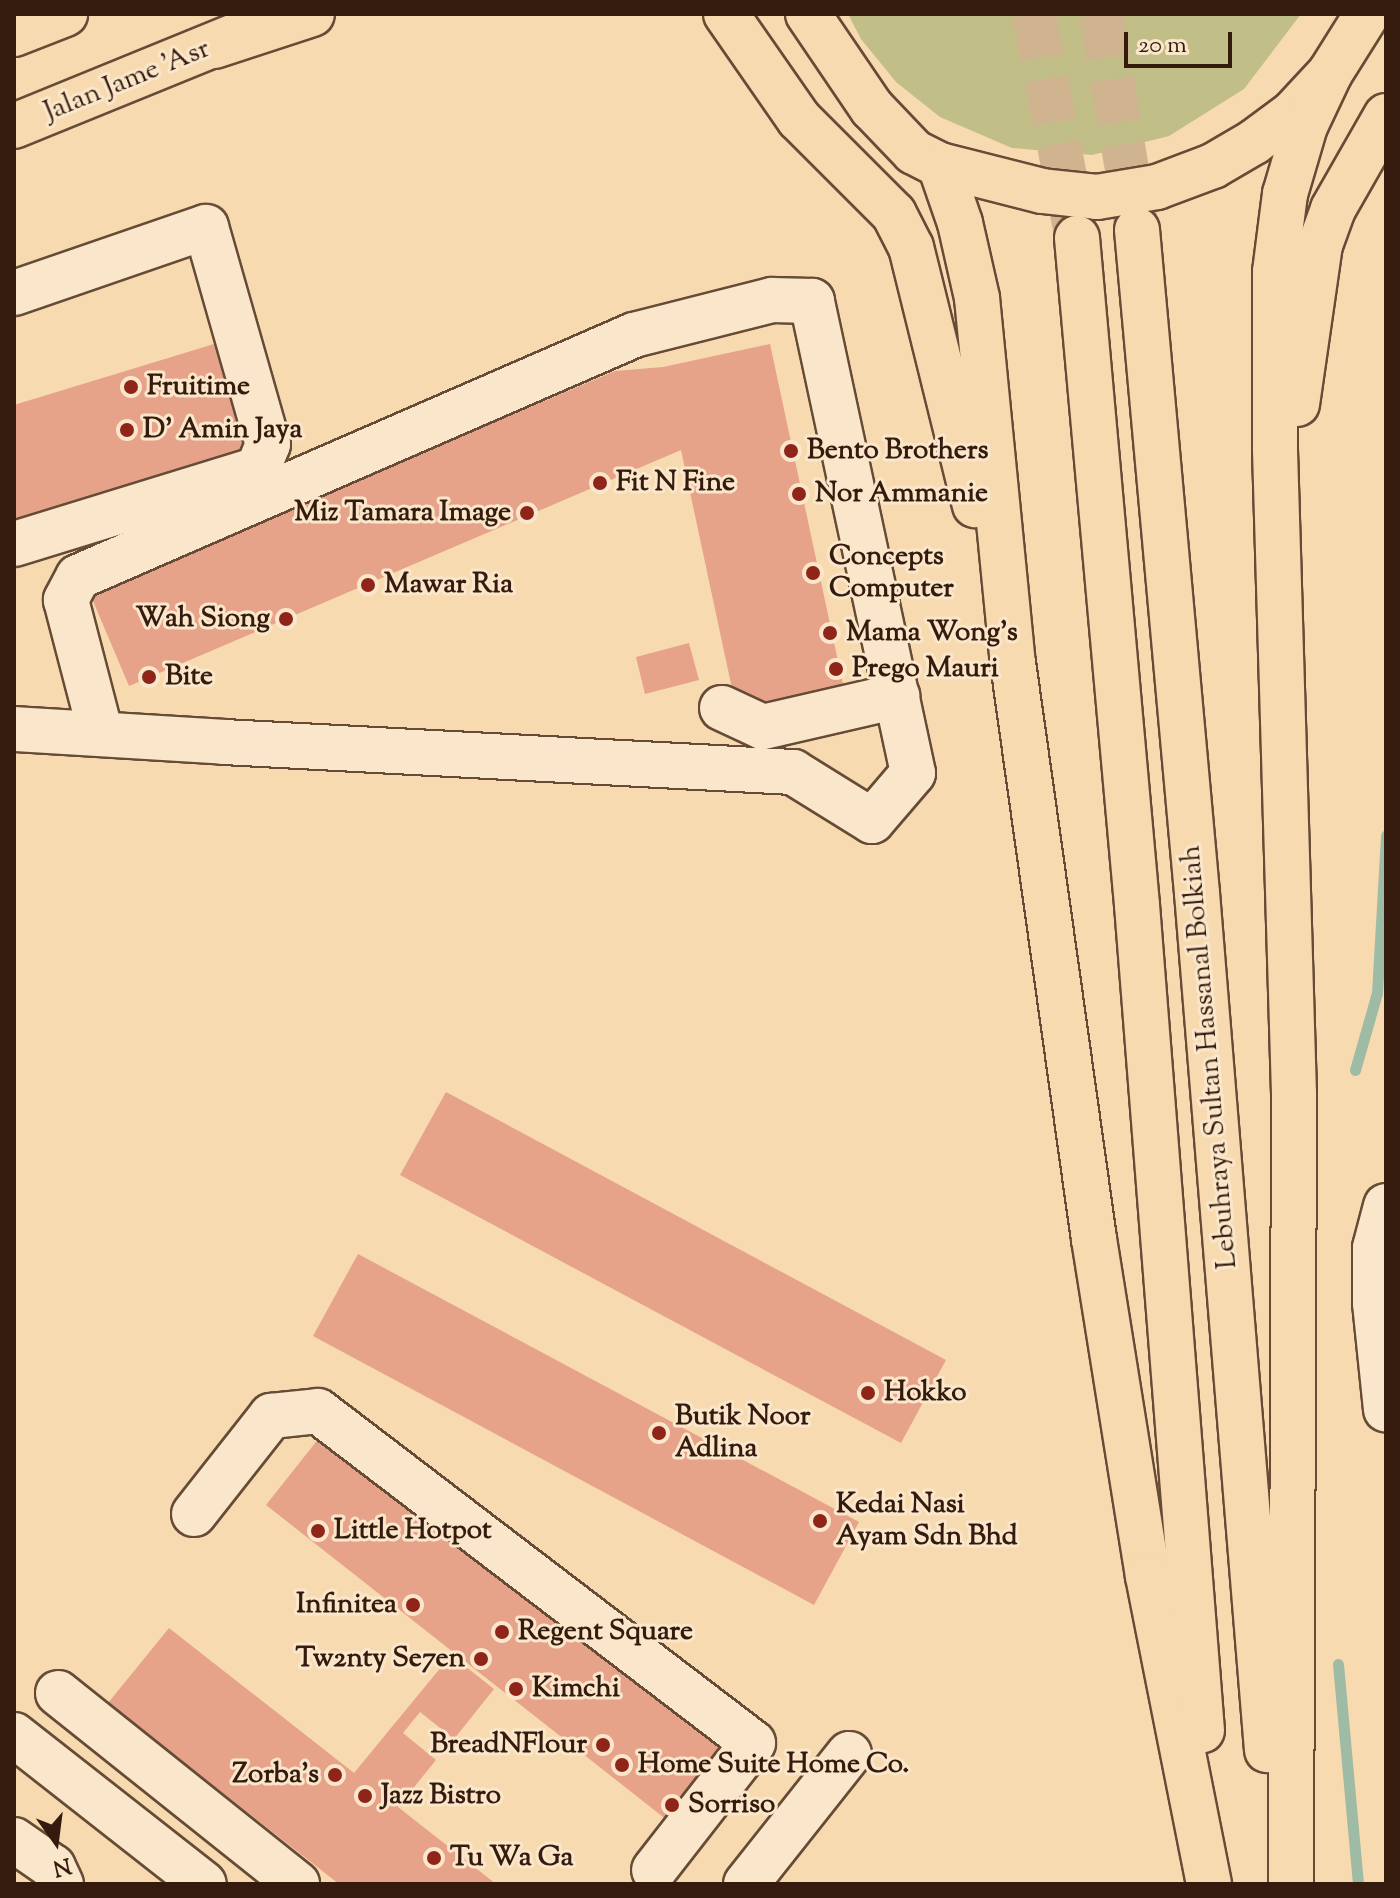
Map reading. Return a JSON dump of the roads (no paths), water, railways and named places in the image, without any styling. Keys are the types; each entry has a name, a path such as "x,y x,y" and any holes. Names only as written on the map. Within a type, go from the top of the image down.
{"main road":[{"path":"14,34 65,14"},
{"name":"Jalan Jame 'Asr","path":"14,126 214,46 284,14"},
{"path":"214,46 312,14"},
{"path":"726,14 799,119 894,214 911,247 1013,663"},
{"path":"779,14 831,93 867,135 880,144 1042,191 1097,197 1157,187 1213,166 1254,142 1293,113 1330,73"},
{"path":"808,14 872,108 927,159 960,223 977,298 1013,663 1116,1377 1148,1576 1212,1884"},
{"path":"1291,1884 1294,1094 1278,541 1275,272 1285,194 1305,126 1330,73 1367,14"},
{"path":"1278,541 1320,245 1333,209 1386,116"},
{"name":"Lebuhraya Sultan Hassanal Bolkiah","path":"1137,230 1200,924 1277,1884"},
{"path":"1077,238 1137,905 1212,1884"}],"street":[{"path":"14,293 206,227 268,444 258,469 14,544"},
{"path":"14,729 101,734 793,772 872,821 913,773 812,301 772,300 634,335 78,577 66,600 101,734"},
{"path":"722,708 763,727 897,696"},
{"path":"1386,1206 1375,1248 1375,1303 1386,1409"},
{"path":"194,1514 271,1416 318,1411 753,1743 654,1870"},
{"path":"58,1693 297,1884"},
{"path":"14,1735 180,1877"},
{"path":"746,1884 849,1754"},
{"path":"14,1840 53,1867 61,1884"}],"waterway":[{"path":"1355,1070 1377,993 1386,835"},
{"path":"1338,1664 1358,1884"}],"tunnel":[{"path":"1034,14 1075,228"},
{"path":"1101,14 1137,229"}],"place":[{"name":"Fruitime","path":"131,387"},
{"name":"D' Amin Jaya","path":"127,430"},
{"name":"Bento Brothers","path":"791,451"},
{"name":"Fit N Fine","path":"600,483"},
{"name":"Nor Ammanie","path":"799,494"},
{"name":"Miz Tamara Image","path":"527,513"},
{"name":"Concepts Computer","path":"813,573"},
{"name":"Mawar Ria","path":"368,585"},
{"name":"Wah Siong","path":"286,619"},
{"name":"Mama Wong's","path":"830,633"},
{"name":"Prego Mauri","path":"836,669"},
{"name":"Bite","path":"149,677"},
{"name":"Hokko","path":"868,1393"},
{"name":"Butik Noor Adlina","path":"659,1433"},
{"name":"Kedai Nasi Ayam Sdn Bhd","path":"820,1521"},
{"name":"Little Hotpot","path":"318,1531"},
{"name":"Infinitea","path":"413,1605"},
{"name":"Regent Square","path":"502,1632"},
{"name":"Tw2nty Se7en","path":"481,1659"},
{"name":"Kimchi","path":"516,1689"},
{"name":"BreadNFlour","path":"603,1745"},
{"name":"Home Suite Home Co.","path":"622,1765"},
{"name":"Zorba's","path":"335,1775"},
{"name":"Jazz Bistro","path":"365,1796"},
{"name":"Sorriso","path":"672,1805"},
{"name":"Tu Wa Ga","path":"434,1858"}]}
